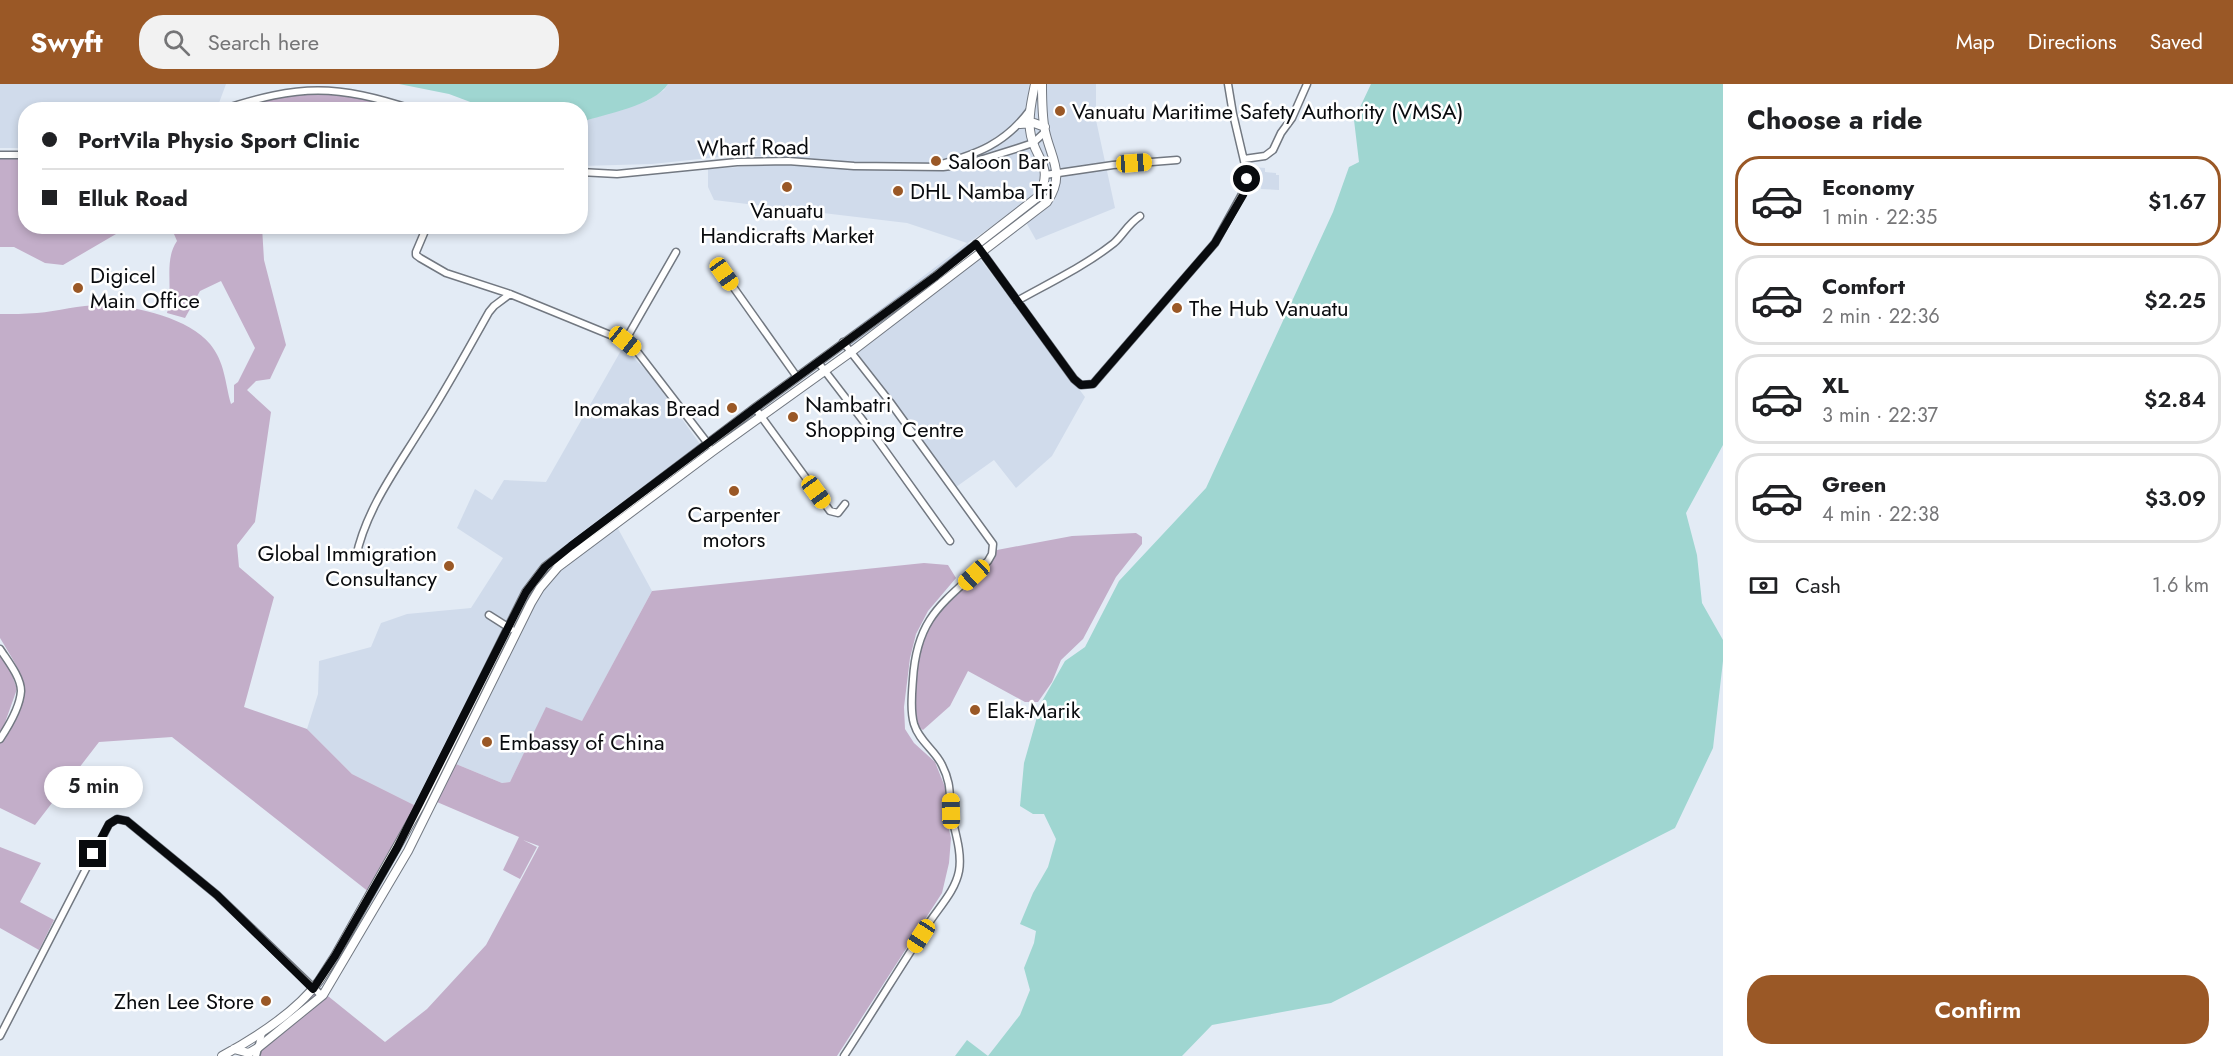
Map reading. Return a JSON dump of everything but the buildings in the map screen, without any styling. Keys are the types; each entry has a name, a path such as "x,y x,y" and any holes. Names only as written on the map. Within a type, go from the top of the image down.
{"street":[{"path":"234,1049 249,1053 258,1052 322,996 408,851 540,588 558,567 711,447 755,408 936,276 1039,196 1045,175 1041,158 1033,142 1029,122 1035,84"},
{"path":"222,1056 262,1033 313,989 335,956 397,848 526,592 545,567 711,447 762,417 1047,202 1053,194 1057,173 1045,130 1042,84"},
{"path":"976,244 1077,383 1086,386 1093,384 1215,243 1246,187 1244,159 1228,84"},
{"path":"1244,159 1265,156 1273,150 1281,133 1292,118 1307,84"},
{"path":"250,102 284,92 309,88 335,88 394,102"},
{"name":"Wharf Road","path":"926,168 963,158 1002,140 1020,124 1030,109"},
{"path":"1020,124 1029,122 1045,130"},
{"name":"Wharf Road","path":"588,172 617,174 737,162 788,161 926,168 967,164 1033,142 1045,130"},
{"path":"0,155 18,155"},
{"path":"1045,175 1113,165 1177,160"},
{"path":"1017,301 1115,242 1128,225 1140,216"},
{"path":"424,234 416,252 417,257 446,273 510,294 625,341 643,359 711,447"},
{"path":"625,341 676,252"},
{"path":"724,274 797,377"},
{"path":"356,557 363,531 376,502 429,417 489,312 510,294"},
{"path":"843,342 890,402 993,544 992,554 988,561 931,615 920,636 914,659 912,708 914,723 920,736 941,763 951,785 951,811 960,870 955,885 844,1056"},
{"path":"818,362 950,541"},
{"path":"755,408 830,511 838,513 845,504"},
{"path":"489,615 517,632"},
{"path":"0,649 21,690 18,702 0,739"},
{"path":"0,1036 109,824 117,819 127,821 217,895 322,996"},
{"path":"258,1052 262,1033"}],"shaded area":[{"path":"0,84 226,84 219,102 18,102 18,148 0,148"},
{"path":"399,84 668,84 661,92 641,104 588,120 588,102 470,102 449,94"},
{"path":"668,84 1029,84 1028,100 1041,84 1096,84 1096,120 1115,208 1036,240 1018,208 968,243 1085,397 1052,456 1016,488 994,460 956,487 845,336 967,243 907,223 714,200 708,187 708,169 771,165 772,157 738,155 652,164 588,166 588,120 647,101 664,90"},
{"path":"1371,84 1723,84 1723,445 1686,513 1697,555 1702,603 1723,640 1723,661 1713,748 1675,828 1331,1003 1212,1025 1182,1056 988,1056 1020,1015 1030,990 1024,968 1036,931 1020,924 1033,893 1048,867 1056,839 1044,814 1033,814 1020,806 1024,763 1041,703 1065,661 1085,647 1119,581 1206,488 1333,212 1349,167 1359,162 1354,120"},
{"path":"321,86 345,89 395,102 242,102 270,94"},
{"path":"0,153 18,154 18,234 116,234 63,265 45,263 14,247 0,247"},
{"path":"1254,167 1265,168 1265,172 1279,175 1279,190 1261,189 1262,173 1254,173"},
{"path":"174,234 262,234 264,260 286,345 270,379 256,381 247,390 271,412 255,522 237,545 239,567 274,597 244,707 307,729 352,774 420,808 374,896 172,737 99,742 35,825 0,808 0,653 17,689 2,731 9,733 20,703 22,684 16,665 0,638 0,314 37,313 105,305 147,311 176,321 201,335 215,351 222,365 231,404 234,402 234,385 238,382 255,348 221,281 200,291 185,318 167,313 171,257 177,241"},
{"path":"623,347 648,372 700,444 609,512 652,591 582,722 546,708 510,782 502,783 444,759 420,808 352,774 307,729 318,694 319,661 371,647 381,623 407,614 471,608 503,558 457,528 475,489 492,500 504,480 546,482"},
{"path":"1136,533 1142,537 1142,544 1116,577 1083,639 1061,660 1052,682 1038,702 1025,702 968,671 950,706 923,730 916,725 914,699 916,670 928,629 941,611 986,567 997,550 1072,536"},
{"path":"924,563 948,565 956,578 928,611 916,634 910,658 904,707 905,729 914,743 935,762 945,787 945,813 951,838 949,863 942,893 837,1056 260,1056 263,1033 318,988 385,1042 427,1009 486,945 539,846 523,840 537,847 520,879 503,870 519,837 437,802 456,764 502,783 510,782 546,707 582,721 652,591"},
{"path":"0,847 41,863 20,902 54,920 39,950 0,928"},
{"path":"967,1040 988,1056 955,1056"}],"place":[{"name":"Vanuatu Maritime Safety Authority (VMSA)","path":"1060,111"},
{"name":"Saloon Bar","path":"936,161"},
{"name":"Vanuatu Handicrafts Market","path":"787,187"},
{"name":"DHL Namba Tri","path":"898,191"},
{"name":"Digicel Main Office","path":"78,288"},
{"name":"The Hub Vanuatu","path":"1177,308"},
{"name":"Inomakas Bread","path":"732,408"},
{"name":"Nambatri Shopping Centre","path":"793,417"},
{"name":"Carpenter motors","path":"734,491"},
{"name":"Global Immigration Consultancy","path":"449,566"},
{"name":"Elak-Marik","path":"975,710"},
{"name":"Embassy of China","path":"487,742"},
{"name":"Zhen Lee Store","path":"266,1001"}],"route":[{"path":"93,854 109,824 117,819 127,821 217,895 313,989 335,956 397,848 450,747 526,592 545,567 639,494 843,342 936,276 976,244 1077,383 1086,386 1093,384 1215,243 1243,195 1247,179"}]}
